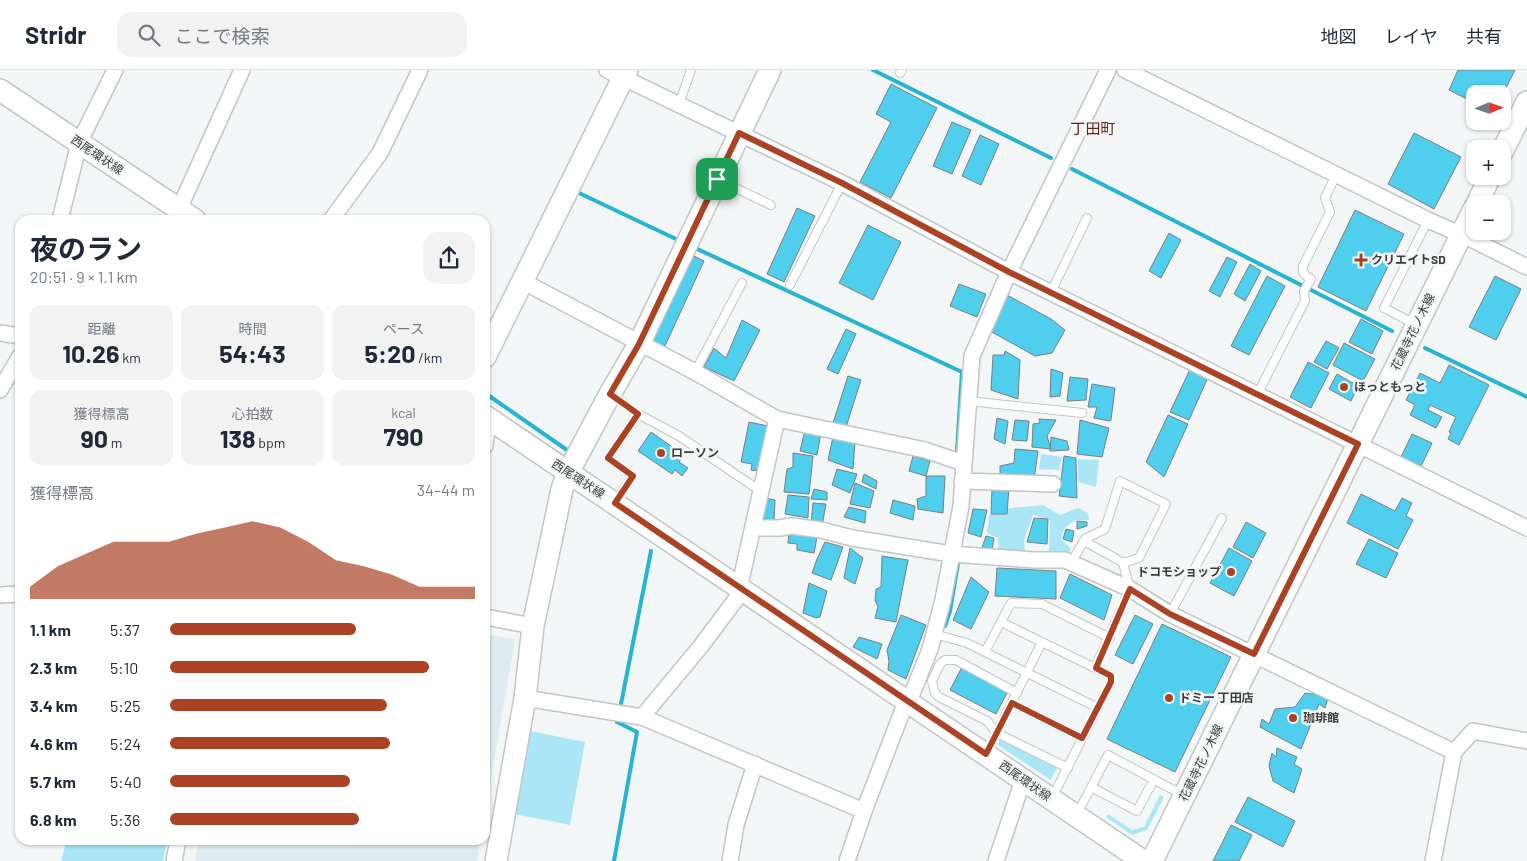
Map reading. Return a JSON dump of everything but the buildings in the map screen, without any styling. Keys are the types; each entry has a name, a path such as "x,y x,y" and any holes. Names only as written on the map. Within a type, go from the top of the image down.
{"main road":[{"path":"496,861 526,698 533,626 562,489 568,473 639,344 770,70"},
{"path":"490,347 619,72"},
{"name":"西尾環状線","path":"0,90 187,215"},
{"path":"1508,140 1527,102"},
{"name":"花蔵寺花ノ木線","path":"1152,861 1466,225"},
{"name":"西尾環状線","path":"490,419 1143,861"}],"street":[{"path":"61,215 79,143 115,70"},
{"path":"187,215 242,70"},
{"path":"335,215 380,153 420,70"},
{"path":"847,861 864,811 902,712 912,694 934,634 958,555 972,356 1009,272 1108,70"},
{"path":"1125,70 1527,267"},
{"path":"619,72 679,104 842,183 1009,272 1527,528"},
{"path":"522,282 695,372 777,419 924,450 963,463"},
{"path":"0,333 15,335"},
{"path":"0,390 15,364"},
{"path":"642,717 701,646 737,598 777,419"},
{"path":"962,481 1053,484"},
{"path":"753,528 792,526 958,555 1065,560 1130,589 1170,614 1454,752"},
{"path":"0,595 15,594"},
{"path":"490,618 533,626"},
{"path":"526,698 642,717 864,811"},
{"path":"1433,861 1454,752 1473,731 1527,741"},
{"path":"730,861 736,826 755,764"},
{"path":"996,861 1023,780"},
{"path":"174,861 177,845"}],"lane":[{"path":"679,104 691,70"},
{"path":"1257,395 1305,302 1306,288 1311,279 1304,275 1302,271 1303,266 1330,212 1325,198 1336,175"},
{"path":"717,179 771,205"},
{"path":"790,285 842,183"},
{"path":"1051,292 1087,218"},
{"path":"1417,325 1384,308 1428,220"},
{"path":"695,372 742,284"},
{"path":"610,394 638,414 679,436 753,486"},
{"path":"968,402 1082,413"},
{"path":"615,503 633,476 608,458 638,414"},
{"path":"1071,563 1084,539 1105,529 1120,481 1166,504 1139,558 1124,563 1084,541"},
{"path":"1170,614 1222,518"},
{"path":"1096,668 1130,589 1124,563"},
{"path":"985,652 1011,603 1042,604 1110,638"},
{"path":"1001,622 1111,676 1111,682 1052,800"},
{"path":"934,634 966,643 1098,708"},
{"path":"986,754 1042,642"},
{"path":"1017,692 956,660 945,660 940,664 932,681 932,687 938,697 987,721 997,732 1068,768"},
{"path":"1012,703 1082,738"},
{"path":"1076,816 1108,755 1184,796"},
{"path":"1091,787 1137,811 1154,780"}],"shaded area":[{"path":"1041,454 1062,457 1059,470 1039,469"},
{"path":"1078,459 1099,460 1096,487 1078,482"},
{"path":"1043,505 1060,515 1078,508 1088,513 1089,520 1076,520 1064,528 1061,539 1071,549 1066,558 1049,555 1050,520 1033,515 1024,540 1025,552 999,551 998,538 987,533 989,515 1012,508"},
{"path":"490,635 515,639 490,784"},
{"path":"525,730 585,742 570,825 514,814"},
{"path":"1000,739 1057,768 1051,780 998,745"},
{"path":"1160,795 1164,797 1147,830 1132,835 1106,817 1108,814 1132,830 1144,827"},
{"path":"66,845 166,845 163,861 61,861"},
{"path":"198,845 479,845 477,861 195,861"}],"waterway":[{"path":"873,70 1051,158"},
{"path":"1072,169 1392,331"},
{"path":"579,193 676,239"},
{"path":"693,247 962,372 957,450"},
{"path":"1425,348 1527,397"},
{"path":"490,396 567,450"},
{"path":"621,704 651,551"},
{"path":"945,626 950,611 959,558"},
{"path":"614,861 637,732 617,722"}],"place":[{"name":"クリエイトSD","path":"1361,260"},
{"name":"ほっともっと","path":"1344,387"},
{"name":"ローソン","path":"661,453"},
{"name":"ドコモショップ","path":"1231,572"},
{"name":"ドミー 丁田店","path":"1169,698"},
{"name":"珈琲館","path":"1293,718"}],"district":[{"name":"丁田町","path":"1093,129"}],"route":[{"path":"739,133 842,183 1009,272 1358,444 1254,654 1170,614 1130,589 1096,668 1111,676 1111,682 1082,738 1012,703 986,754 615,503 633,476 608,458 638,414 610,394 639,344 717,179 739,133"}]}
